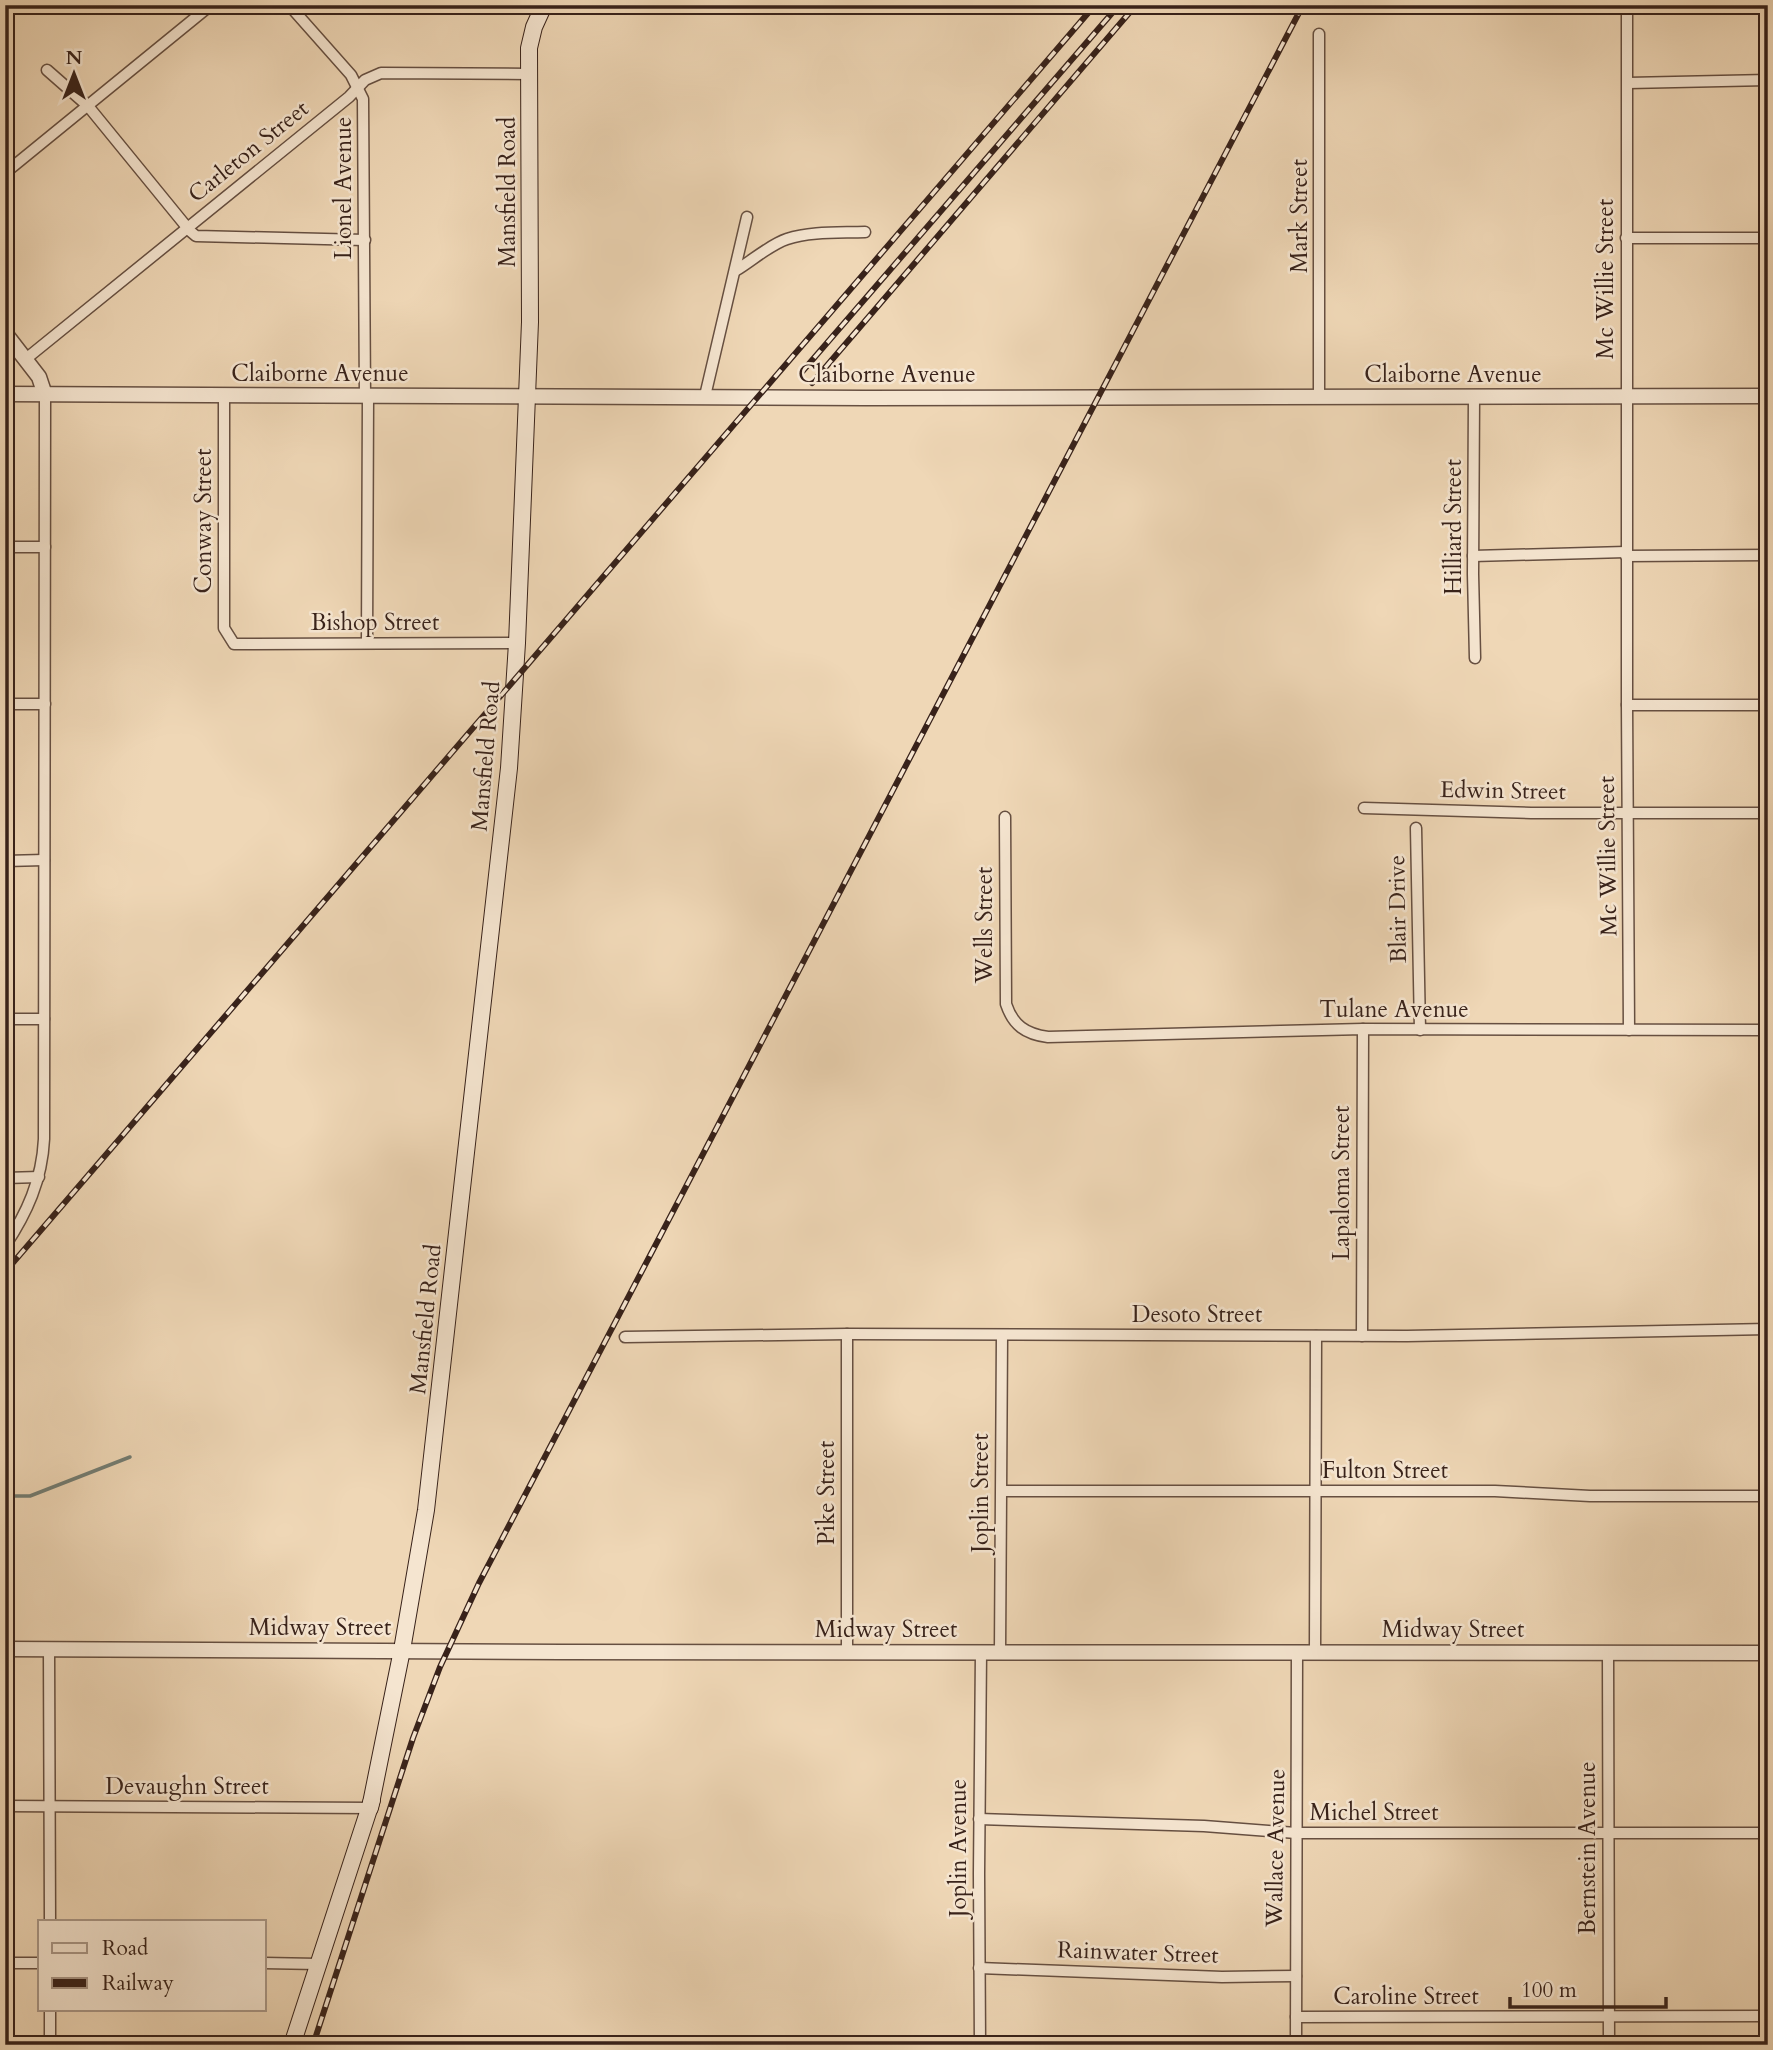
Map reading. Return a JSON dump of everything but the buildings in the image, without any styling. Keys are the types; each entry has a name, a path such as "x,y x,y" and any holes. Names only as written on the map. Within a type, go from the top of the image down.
{"main road":[{"name":"Mansfield Road","path":"292,2045 393,1737 426,1530 426,1510 509,768 528,396 529,74 531,37 544,5"}],"street":[{"path":"5,173 211,5"},
{"name":"Lionel Avenue","path":"289,5 351,75 359,87 364,111 367,643"},
{"name":"Mc Willie Street","path":"1627,5 1629,1030"},
{"name":"Mark Street","path":"1319,34 1319,397"},
{"path":"47,70 88,106 196,236 365,240"},
{"name":"Carleton Street","path":"27,358 370,77 393,72 529,74"},
{"path":"1628,83 1768,80"},
{"path":"705,396 747,217"},
{"path":"735,271 788,239 813,234 865,232"},
{"path":"1626,238 1768,238"},
{"path":"5,333 27,358 39,377 45,395 44,1139 39,1177 23,1219 5,1246"},
{"name":"Claiborne Avenue","path":"5,394 366,397 1768,396"},
{"name":"Conway Street","path":"224,396 224,628 234,644"},
{"name":"Hilliard Street","path":"1474,397 1475,658"},
{"path":"5,547 45,547"},
{"path":"1473,556 1768,555"},
{"name":"Bishop Street","path":"234,644 517,643"},
{"path":"5,704 45,704"},
{"path":"1627,705 1768,705"},
{"name":"Edwin Street","path":"1364,808 1768,813"},
{"name":"Wells Street","path":"1005,817 1005,993 1010,1014 1021,1029"},
{"name":"Blair Drive","path":"1416,828 1420,1030"},
{"path":"5,861 44,860"},
{"path":"5,1019 44,1019"},
{"name":"Tulane Avenue","path":"1021,1029 1048,1037 1363,1030 1768,1030"},
{"name":"Lapaloma Street","path":"1362,1336 1363,1030"},
{"path":"5,1178 39,1177"},
{"name":"Desoto Street","path":"625,1337 846,1334 1362,1336 1768,1329"},
{"name":"Pike Street","path":"846,1334 847,1652"},
{"name":"Joplin Street","path":"1000,1652 1002,1335"},
{"path":"1315,1336 1315,1652"},
{"name":"Fulton Street","path":"1002,1492 1317,1491 1768,1496"},
{"name":"Midway Street","path":"5,1649 1768,1653"},
{"path":"49,1649 50,1920"},
{"name":"Joplin Avenue","path":"980,2045 981,1652"},
{"name":"Wallace Avenue","path":"1296,2045 1297,1652"},
{"name":"Bernstein Avenue","path":"1608,1652 1609,2045"},
{"name":"Devaughn Street","path":"5,1806 370,1808"},
{"name":"Michel Street","path":"979,1819 1205,1826 1296,1833 1768,1833"},
{"path":"5,1963 38,1964"},
{"path":"266,1964 318,1964"},
{"name":"Rainwater Street","path":"979,1968 1222,1977 1296,1976"},
{"path":"50,2011 50,2045"},
{"name":"Caroline Street","path":"1296,2017 1768,2016"},
{"path":"747,2045 950,2045"}],"waterway":[{"path":"5,1496 30,1496 130,1457"}],"railway":[{"path":"5,1272 1095,5"},
{"path":"801,373 1119,5"},
{"path":"812,383 1136,5"},
{"path":"313,2045 413,1738 440,1667 479,1583 1303,5"}]}
